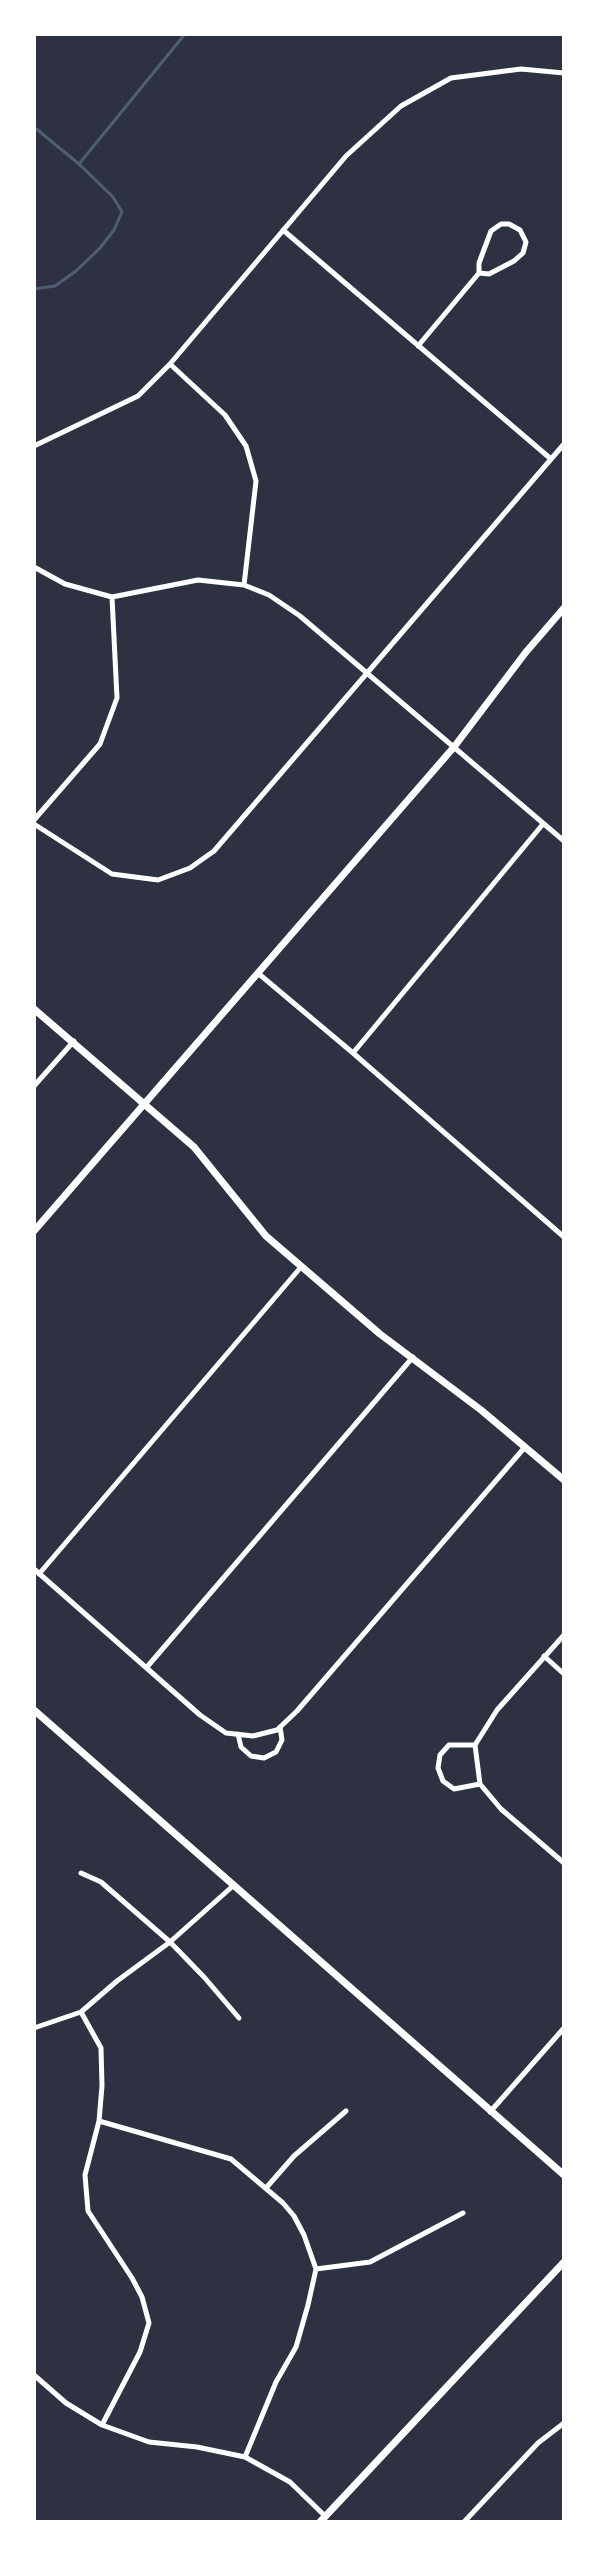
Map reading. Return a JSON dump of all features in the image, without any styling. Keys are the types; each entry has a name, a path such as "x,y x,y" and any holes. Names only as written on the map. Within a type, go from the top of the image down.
{"street":[{"path":"34,446 138,396 170,364 346,156 401,106 451,78 521,69 564,73"},
{"path":"418,346 479,273 479,263 491,231 501,224 509,224 520,230 526,242 523,253 514,261 489,274 479,273"},
{"path":"283,230 551,459"},
{"path":"170,364 225,416 246,446 256,481 244,585"},
{"path":"112,597 117,698 100,744 34,822 112,874 158,880 190,868 214,851 564,444"},
{"path":"34,567 64,584 112,597 198,580 244,585 269,595 300,616 564,841"},
{"path":"34,1231 454,747 526,652 564,608"},
{"path":"353,1053 543,824"},
{"path":"259,974 564,1237"},
{"path":"34,1009 74,1041 194,1147 266,1236 380,1334 413,1357 564,1480"},
{"path":"34,1086 74,1041"},
{"path":"39,1574 301,1267"},
{"path":"147,1667 413,1357"},
{"path":"34,1569 200,1715 226,1733 253,1736 280,1727 297,1711 525,1447"},
{"path":"564,1635 497,1710 476,1744 480,1784 501,1809 564,1863"},
{"path":"544,1656 564,1674"},
{"path":"34,1710 564,2175"},
{"path":"238,1734 241,1748 251,1756 264,1758 276,1752 282,1740 280,1727"},
{"path":"476,1744 449,1745 440,1755 438,1768 443,1781 454,1789 480,1784"},
{"path":"81,1873 100,1882 170,1942 239,2018"},
{"path":"34,2028 81,2012 117,1981 170,1942 234,1884"},
{"path":"81,2012 101,2048 102,2086 99,2121 85,2175 88,2211 132,2278 142,2297 149,2324 140,2352 102,2425"},
{"path":"490,2112 564,2028"},
{"path":"266,2188 294,2156 346,2111"},
{"path":"99,2121 231,2159 266,2188 294,2216 304,2235 316,2269 296,2347 276,2382 245,2457"},
{"path":"316,2269 370,2262 463,2213"},
{"path":"34,2375 66,2403 102,2425 149,2442 197,2447 245,2457 290,2482 323,2519 564,2262"},
{"path":"464,2522 538,2443 564,2423"}],"waterway":[{"path":"34,289 55,286 76,271 100,248 114,230 122,212 113,197 79,164 185,34"},
{"path":"34,127 79,164"}]}
